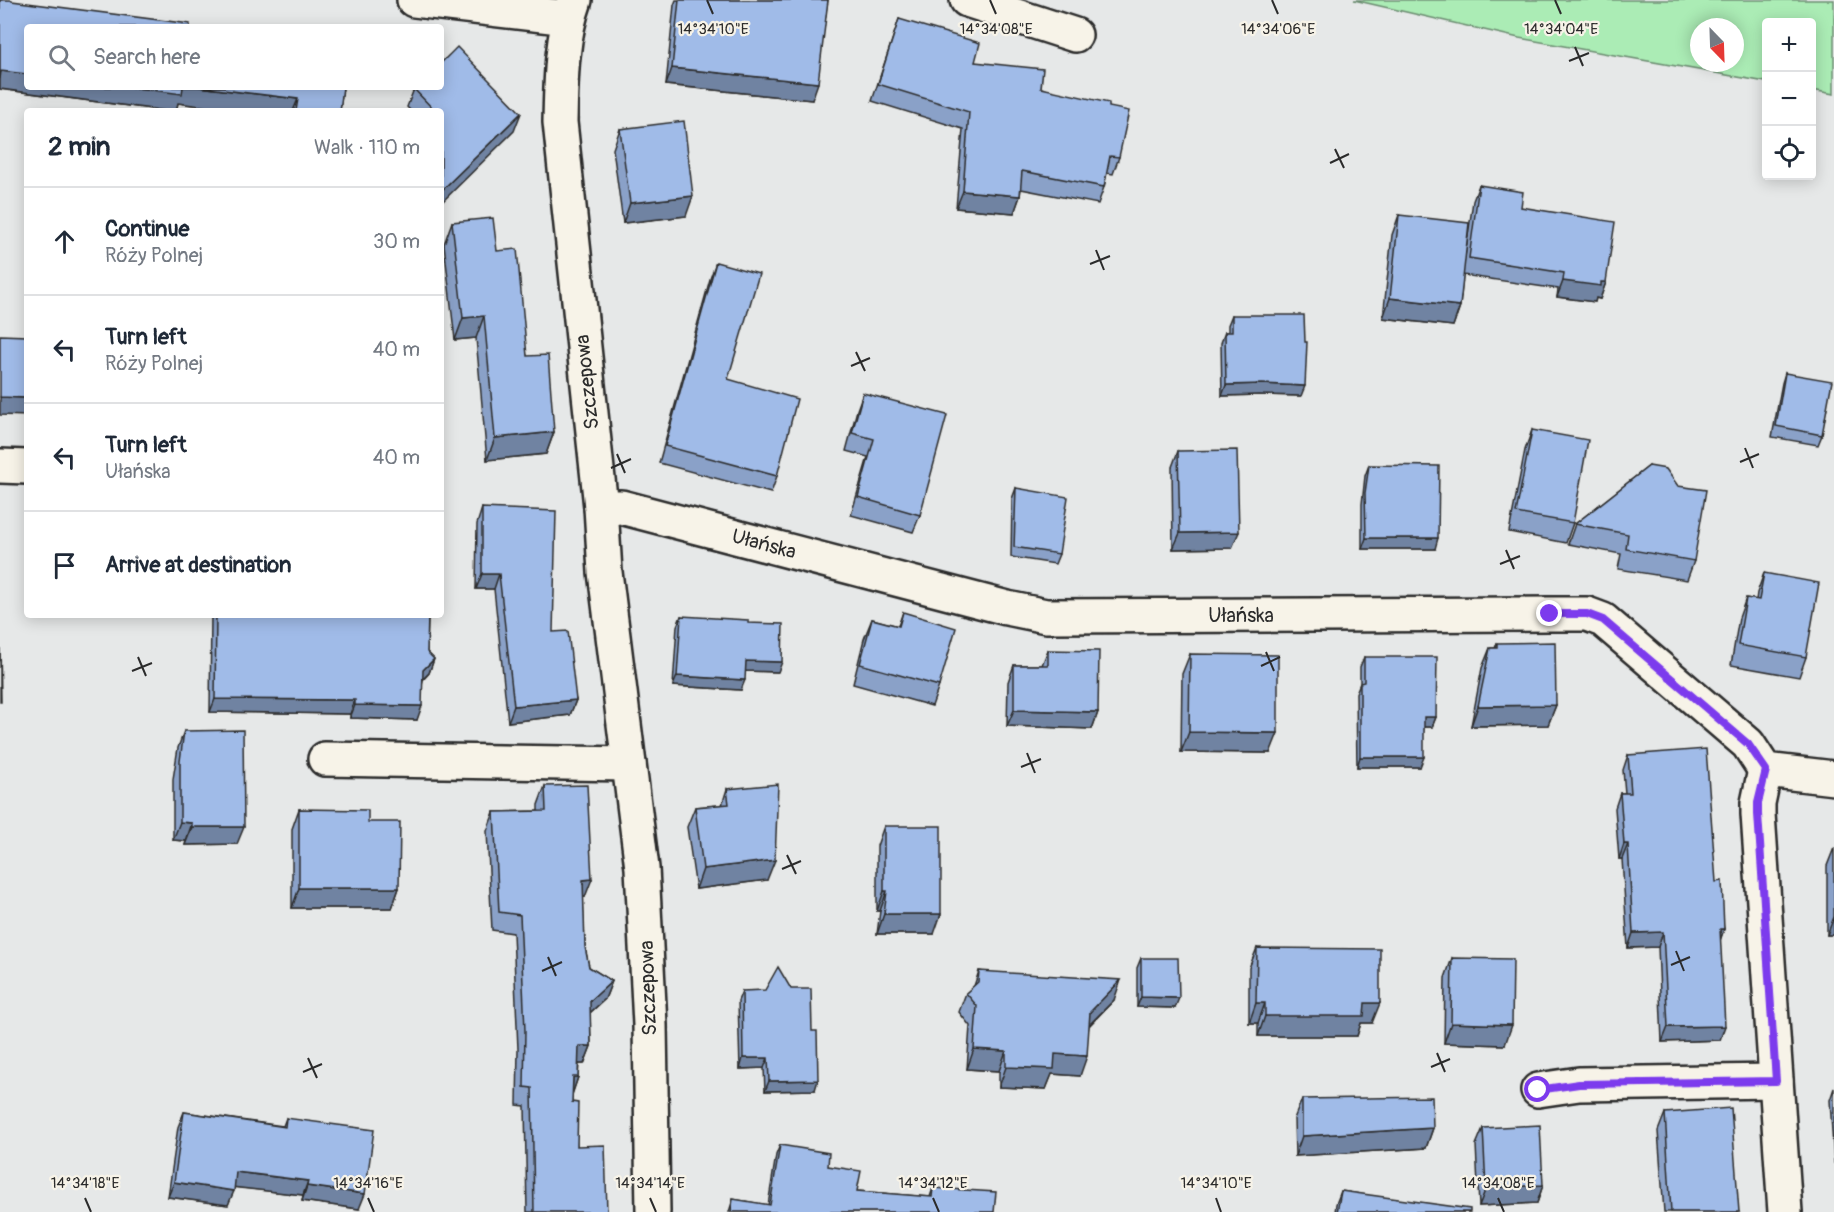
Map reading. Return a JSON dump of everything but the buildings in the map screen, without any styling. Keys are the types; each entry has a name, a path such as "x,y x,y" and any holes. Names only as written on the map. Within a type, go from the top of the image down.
{"street":[{"path":"414,0 571,9"},
{"path":"967,0 1075,35"},
{"name":"Szczepowa","path":"571,9 562,64 560,122 601,507 605,572 642,868 647,951 653,1212"},
{"path":"0,466 24,467"},
{"name":"Ułańska","path":"601,507 621,507 1007,608 1046,615 1550,614 1595,616 1603,620 1748,744 1766,770"},
{"path":"325,759 629,764"},
{"path":"1785,1212 1758,803 1766,770 1834,778"},
{"path":"1538,1090 1579,1084 1776,1081"}],"green space":[{"path":"1354,0 1834,0 1834,94 1816,91 1816,18 1762,18 1762,81 1710,72 1744,72 1744,18 1690,18 1690,68 1519,38"}],"route":[{"path":"1538,1090 1579,1084 1776,1081 1758,814 1761,786 1766,770 1748,744 1603,620 1587,614 1550,614"}]}
